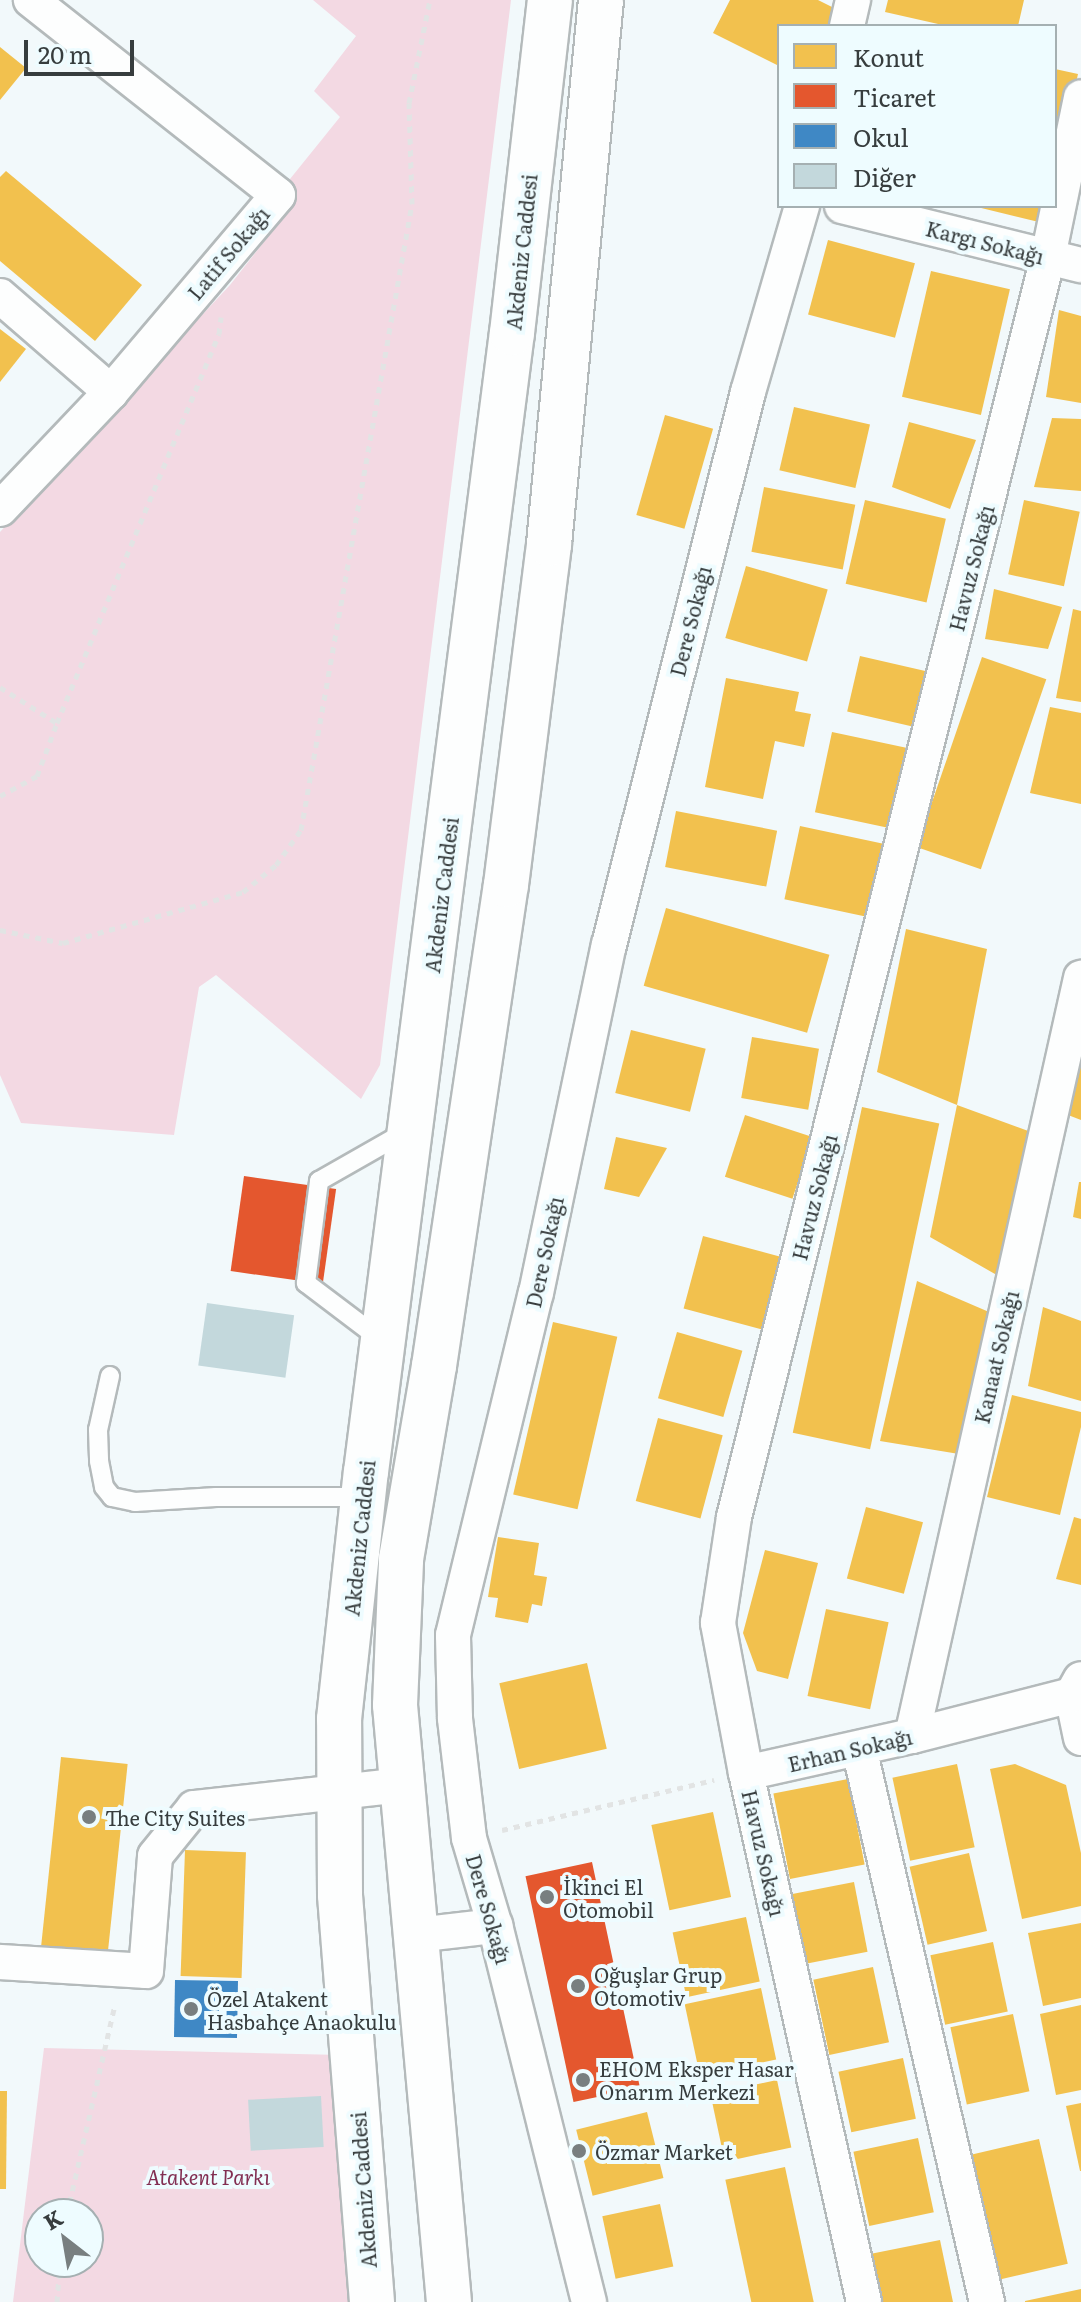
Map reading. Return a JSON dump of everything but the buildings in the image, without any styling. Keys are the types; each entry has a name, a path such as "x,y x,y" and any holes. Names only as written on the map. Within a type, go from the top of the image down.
{"main road":[{"name":"Akdeniz Caddesi","path":"372,2302 340,1895 339,1719 383,1342 512,333 550,0"},
{"path":"449,2302 395,1705 401,1559 471,1127 512,838 549,544 601,0"}],"street":[{"name":"Latif Sokağı","path":"0,509 111,392 278,195 31,0"},
{"path":"847,24 853,0"},
{"name":"Havuz Sokağı","path":"864,2302 746,1773 718,1623 734,1517 1048,257 1081,97"},
{"name":"Dere Sokağı","path":"589,2302 495,1926 469,1838 455,1718 453,1635 536,1293 609,945 748,392 801,208"},
{"name":"Kargı Sokağı","path":"850,208 1081,265"},
{"path":"0,296 111,392"},
{"name":"Kanaat Sokağı","path":"912,1736 1081,978"},
{"path":"1076,1687 1081,1738"},
{"name":"Erhan Sokağı","path":"746,1773 912,1736 1076,1687"},
{"path":"859,1748 987,2302"},
{"path":"0,1962 146,1971 155,1856 194,1808 403,1785"},
{"path":"417,1935 495,1926"}],"lane":[{"path":"383,1342 306,1283 319,1181 411,1129"},
{"path":"110,1376 98,1430 104,1487 112,1497 135,1502 216,1497 364,1497"}],"path":[{"path":"0,930 63,943 243,892 276,865 301,830 412,204 409,103 430,0"},
{"path":"0,796 18,790 37,776 219,334 221,311 202,284"},
{"path":"0,687 57,723"},
{"path":"469,1838 746,1773"},
{"path":"71,2198 124,1969"},
{"path":"57,2302 59,2278"}],"green space":[{"path":"313,0 511,0 380,1065 361,1099 216,975 199,987 174,1135 21,1123 0,1075 0,532 230,285 297,200 290,179 340,117 314,91 356,36"},
{"name":"Atakent Parkı","path":"44,2048 341,2055 363,2302 13,2302 24,2212 24,2278 104,2278 104,2198 26,2198"}],"place":[{"name":"The City Suites","path":"89,1817"},
{"name":"İkinci El Otomobil","path":"547,1897"},
{"name":"Oğuşlar Grup Otomotiv","path":"578,1986"},
{"name":"Özel Atakent Hasbahçe Anaokulu","path":"191,2009"},
{"name":"EHOM Eksper Hasar Onarım Merkezi","path":"583,2080"},
{"name":"Özmar Market","path":"579,2151"}]}
